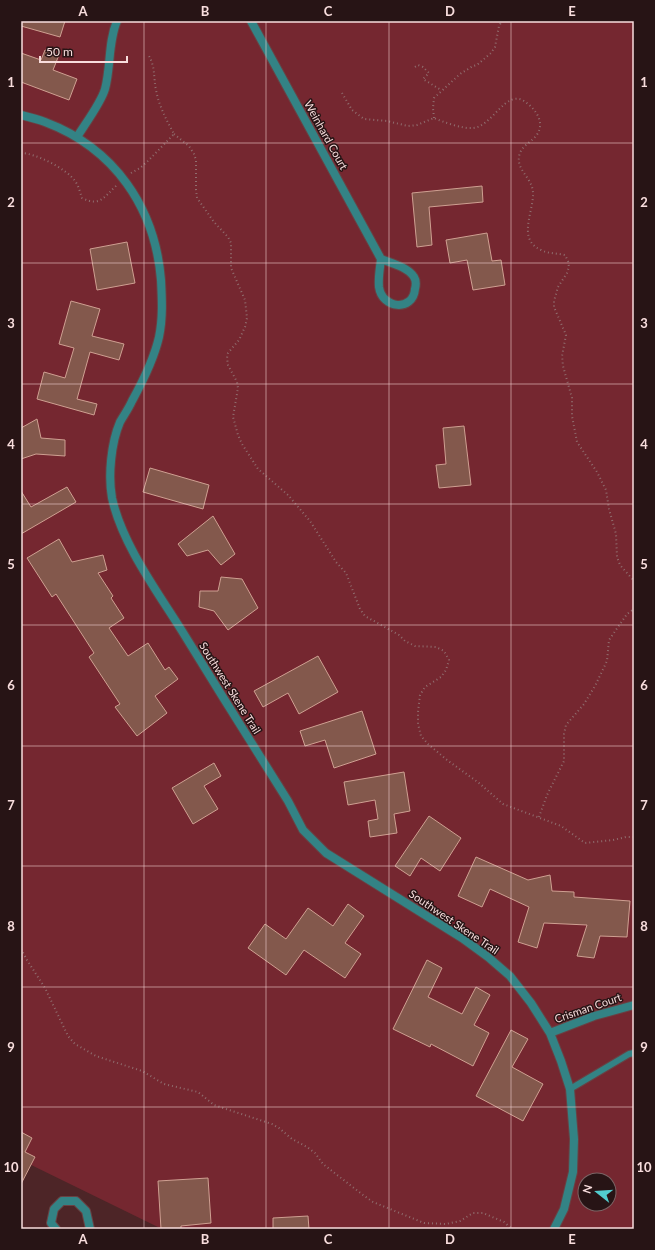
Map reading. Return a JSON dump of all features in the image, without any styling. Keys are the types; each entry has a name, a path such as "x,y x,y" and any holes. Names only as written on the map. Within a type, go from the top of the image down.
{"street":[{"path":"77,137 105,90 114,27 117,21"},
{"name":"Weinhard Court","path":"251,21 381,260"},
{"name":"Southwest Skene Trail","path":"21,115 44,122 77,137 102,156 123,179 139,202 148,221 154,241 160,267 162,313 159,338 148,369 120,423 112,446 112,496 118,519 126,537 148,578 288,801 303,830 326,853 462,938 488,957 510,976 531,1003 550,1033 570,1089 574,1139 573,1172 564,1209 554,1229"},
{"path":"381,260 407,271 414,278 416,286 415,296 409,302 401,305 391,304 383,298 379,288 381,260"},
{"name":"Crisman Court","path":"550,1033 594,1016 634,1005"},
{"path":"56,1229 51,1223 54,1209 62,1202 76,1201 86,1211 90,1229"}],"lane":[{"path":"570,1089 629,1054 634,1053"}],"path":[{"path":"434,118 434,98 460,74 477,65 491,53 495,47 499,26 502,21"},
{"path":"148,54 153,63 156,90 162,112 174,134 189,146 194,154 196,160 197,198 214,222 228,237 230,243 231,268 245,300 247,318 245,327 238,340 228,352 227,358 228,365 237,382 238,388 233,417 238,435 258,469 288,495 310,521 336,562 346,573 360,609 365,616 399,635 405,641 421,647 436,647 444,651 447,655 449,660 446,670 440,677 425,687 420,695 418,724 421,736 447,760 480,783 503,804 561,826 585,842 634,837"},
{"path":"415,66 426,69 429,73 423,79 442,90"},
{"path":"342,93 352,110 364,119 386,121 408,126 417,125 434,118 444,123 472,129 487,123 507,102 513,98 519,98 525,102 540,118 540,127 536,135 520,151 518,158 532,187 533,195 528,227 529,239 540,250 550,253 565,254 568,261 569,267 558,287 554,300 554,308 566,335 562,356 562,366 572,398 572,416 577,442 597,472 606,490 609,510 616,534 617,557 620,565 634,581"},
{"path":"21,153 27,153 68,173 76,181 82,198 91,202 96,202 102,199 123,179 148,161 174,134"},
{"path":"539,818 547,795 564,761 564,734 566,725 584,704 607,661 610,640 627,614 634,609"},
{"path":"21,949 26,960 45,988 68,1036 75,1044 96,1056 142,1071 164,1084 198,1092 214,1105 272,1124 292,1139 315,1153 323,1164 373,1202 424,1223 446,1224 460,1221 473,1213 483,1213 504,1222 512,1229"}],"shaded area":[{"path":"21,21 634,21 634,1229 162,1229 21,1160"}],"building":[{"path":"21,21 65,21 60,37 21,26"},
{"path":"45,50 59,55 53,70 77,79 69,100 21,82 21,53 41,60"},
{"path":"482,186 483,202 429,207 432,245 417,247 412,193"},
{"path":"487,233 492,261 501,260 505,285 473,290 467,260 450,263 446,240"},
{"path":"127,242 135,283 97,290 90,249"},
{"path":"71,301 100,309 92,336 124,344 119,360 90,352 77,399 97,404 94,415 37,399 44,372 65,378 74,348 59,344"},
{"path":"37,419 41,438 65,440 65,456 36,454 21,459 21,428"},
{"path":"464,426 471,485 439,488 436,465 446,464 443,428"},
{"path":"150,468 209,485 203,509 143,492"},
{"path":"67,487 76,502 21,534 21,491 31,507"},
{"path":"213,516 235,554 221,565 208,550 187,556 178,544"},
{"path":"59,539 72,562 103,555 107,570 98,573 113,596 111,598 124,618 109,628 128,656 148,643 165,670 169,667 178,679 155,696 167,713 137,736 115,707 120,704 89,657 94,653 56,594 52,597 27,558"},
{"path":"221,577 242,579 258,608 228,630 214,611 199,607 200,591 218,591"},
{"path":"318,656 338,692 299,714 288,693 263,707 254,691"},
{"path":"362,711 376,754 334,768 325,740 305,746 300,731"},
{"path":"214,763 221,776 204,786 218,809 193,824 172,788"},
{"path":"404,772 410,811 394,814 397,833 370,837 368,821 378,819 375,800 348,805 344,782"},
{"path":"429,816 461,838 440,871 421,858 410,876 395,866"},
{"path":"476,857 528,880 550,875 552,891 574,892 574,897 630,901 627,937 600,936 594,958 577,956 587,925 544,923 537,948 518,942 529,907 490,889 482,907 458,896"},
{"path":"348,904 364,916 345,943 361,954 345,978 304,950 286,975 248,948 265,924 286,939 308,908 333,926"},
{"path":"427,960 442,968 428,997 462,1014 476,987 490,995 474,1025 489,1033 473,1066 431,1044 430,1047 393,1029"},
{"path":"511,1030 528,1039 512,1067 543,1084 523,1121 476,1096"},
{"path":"21,1132 32,1138 25,1152 35,1157 21,1184"},
{"path":"208,1178 211,1223 181,1226 181,1229 161,1229 158,1181"},
{"path":"308,1216 309,1229 273,1229 273,1218"}]}
